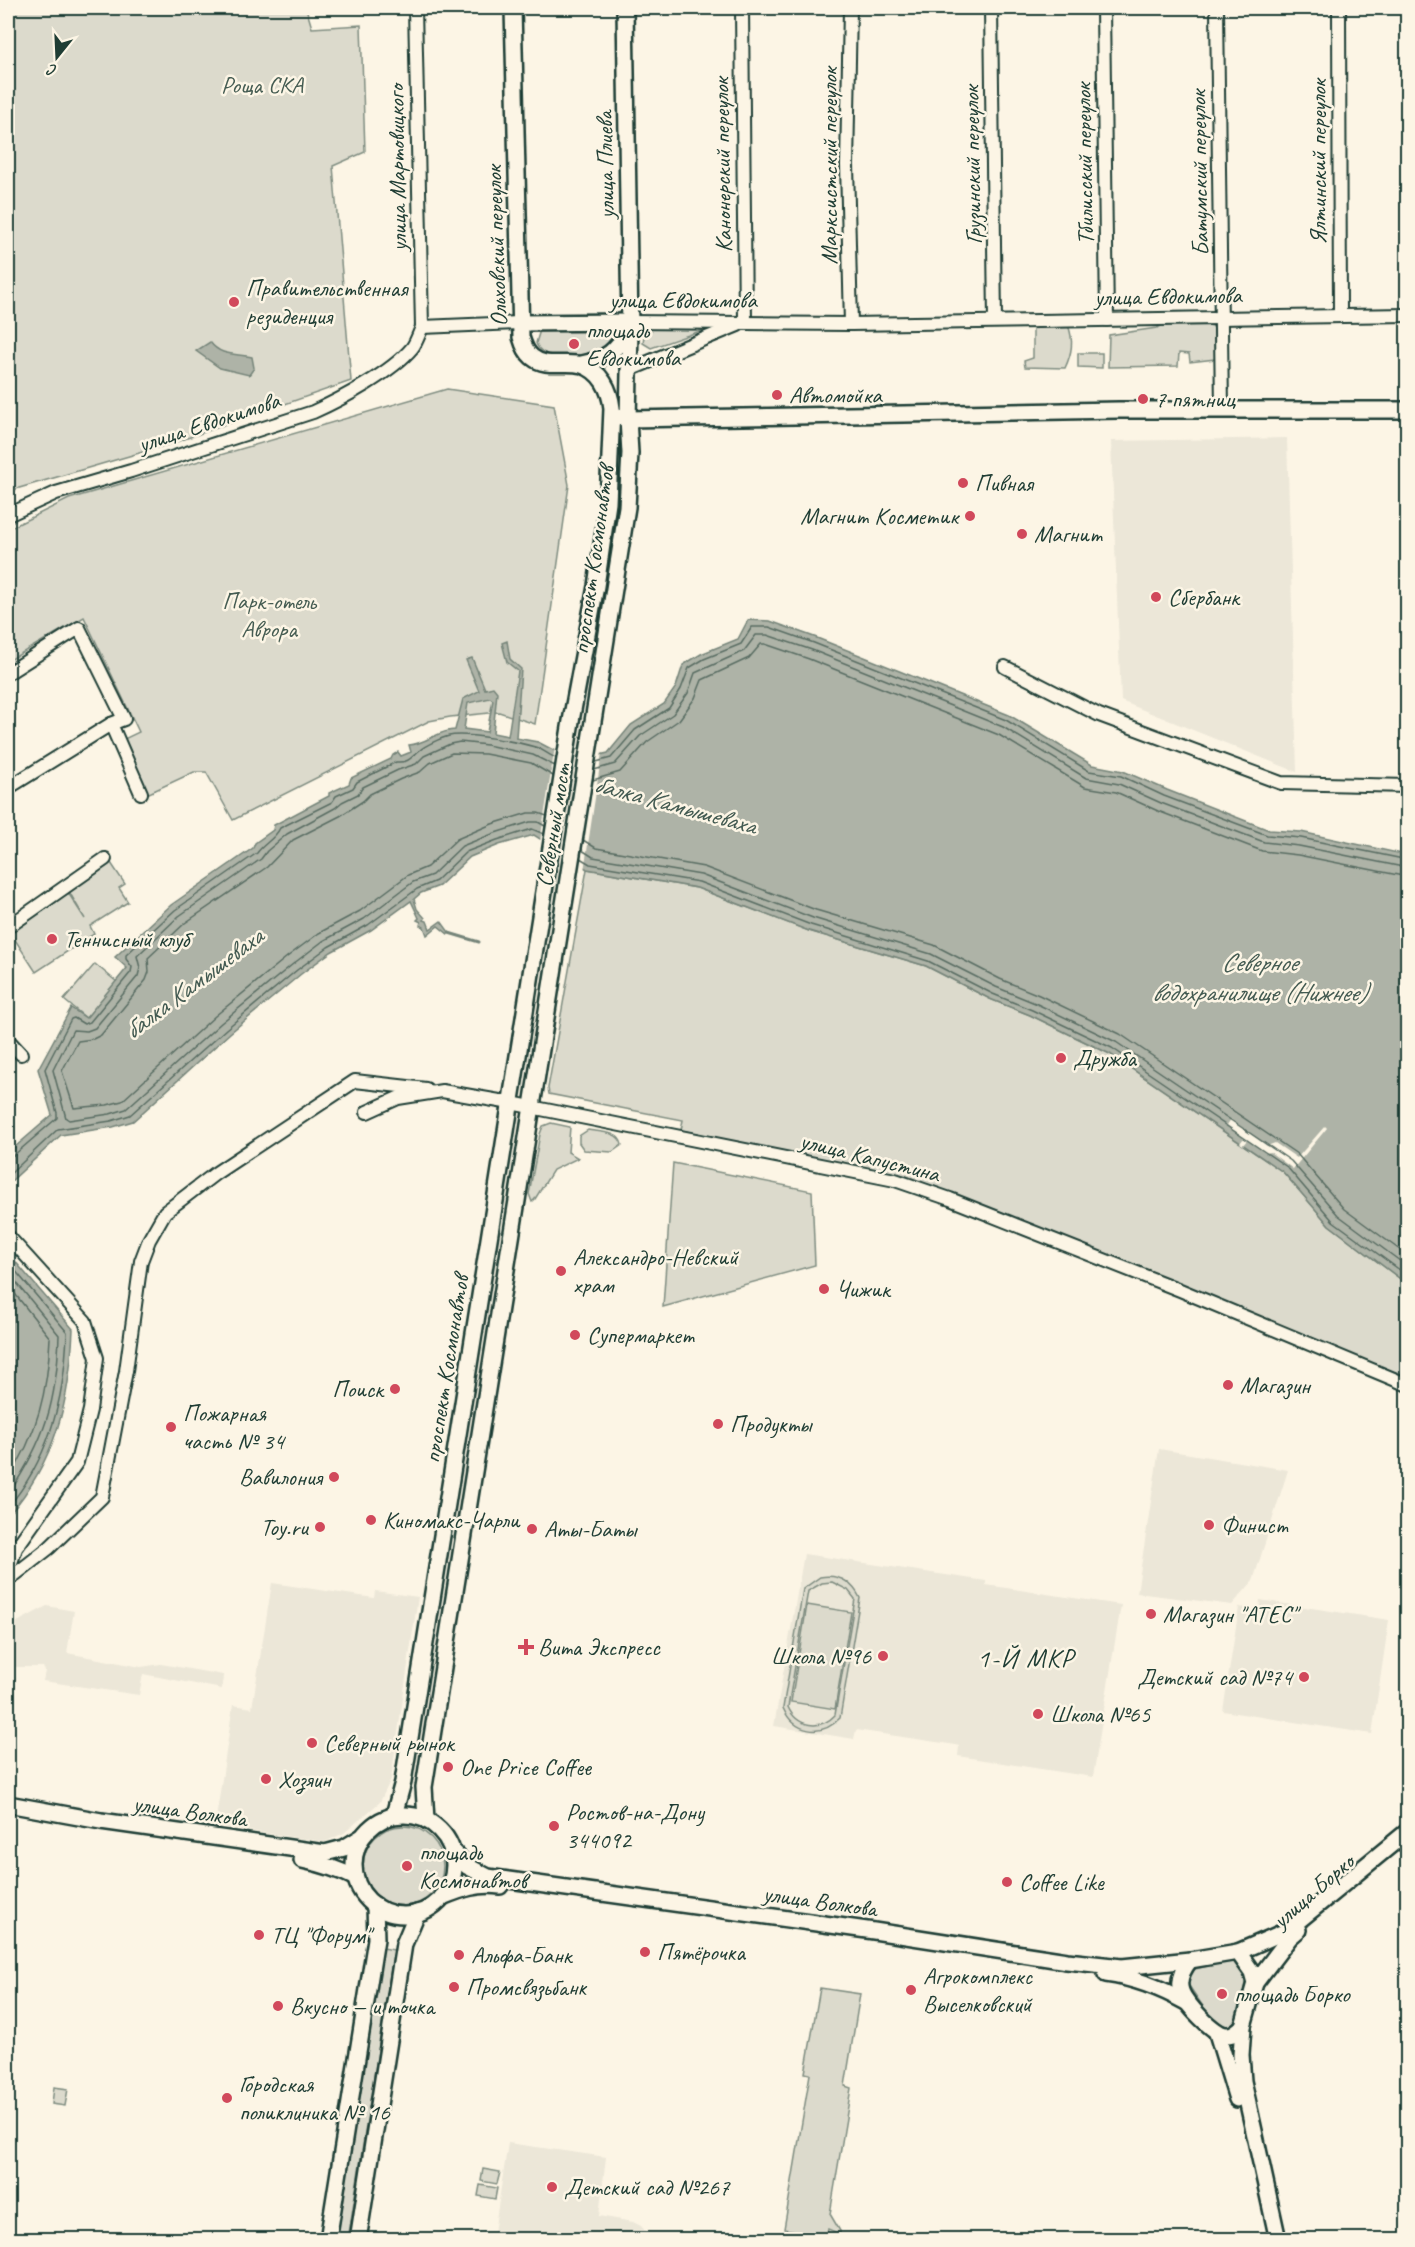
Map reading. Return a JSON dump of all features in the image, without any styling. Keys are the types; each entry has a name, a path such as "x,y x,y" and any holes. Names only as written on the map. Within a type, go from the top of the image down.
{"main road":[{"name":"Ольховский переулок","path":"513,8 519,323 523,344 534,359 543,363 581,364"},
{"name":"улица Плиева","path":"626,8 630,325"},
{"name":"улица Евдокимова","path":"519,323 630,325"},
{"path":"581,364 597,361 609,355 630,325"},
{"name":"проспект Космонавтов","path":"592,724 616,588 627,507 630,453 628,419 630,325"},
{"path":"581,364 598,375 604,382 611,399 612,416"},
{"path":"612,416 613,412 628,419 1222,410 1407,410"},
{"name":"проспект Космонавтов","path":"571,721 596,586 608,503 612,416"},
{"name":"Северный мост","path":"539,929 571,721"},
{"name":"Северный мост","path":"560,933 592,724"},
{"name":"проспект Космонавтов","path":"394,1815 403,1782 539,929"},
{"name":"проспект Космонавтов","path":"426,1820 424,1786 560,933"},
{"name":"улица Волкова","path":"8,1804 101,1821 325,1853 344,1848 362,1837"},
{"name":"улица Волкова","path":"8,1814 322,1864 342,1870 356,1878"},
{"path":"394,1815 410,1815 426,1820 447,1838 452,1851 454,1867 451,1882 442,1897 417,1913 396,1914 375,1905 363,1894 356,1878 355,1852 362,1837 372,1826 394,1815"},
{"name":"улица Борко","path":"1238,1952 1286,1931 1407,1830"},
{"name":"улица Борко","path":"1255,1983 1290,1936 1407,1839"},
{"name":"улица Волкова","path":"452,1851 467,1866 488,1877 874,1931 1067,1961 1122,1967 1190,1960"},
{"name":"улица Волкова","path":"442,1897 467,1887 487,1884 635,1907 873,1938 1120,1976 1161,1988 1186,2002"},
{"path":"328,2240 376,1939 375,1905"},
{"path":"358,2240 404,1944 417,1913"},
{"path":"1243,2026 1235,2033 1226,2035 1217,2032 1186,2002 1180,1990 1180,1980 1190,1960 1238,1952 1252,1972 1255,1983 1243,2026 1241,2055 1243,2081 1278,2240"},
{"path":"1217,2032 1233,2083 1270,2240"}],"street":[{"name":"улица Мартовицкого","path":"415,8 422,327"},
{"name":"Канонерский переулок","path":"742,8 745,322"},
{"name":"Марксистский переулок","path":"850,8 847,165 851,324"},
{"name":"Грузинский переулок","path":"991,8 995,321"},
{"name":"Тбилисский переулок","path":"1103,8 1107,320"},
{"name":"Батумский переулок","path":"1217,8 1222,410"},
{"name":"Ялтинский переулок","path":"1339,8 1340,316"},
{"name":"улица Евдокимова","path":"630,325 745,322 851,324 1407,315"},
{"path":"629,370 745,322"},
{"name":"улица Евдокимова","path":"8,515 56,493 313,412 386,370 412,348 422,327 519,323"},
{"path":"8,673 80,628 124,719 111,724 8,788"},
{"path":"1005,666 1099,715 1281,783 1407,786"},
{"path":"111,724 141,793"},
{"path":"8,927 105,859"},
{"path":"8,1040 21,1054"},
{"path":"8,1580 49,1548 102,1497 126,1371 141,1261 149,1240 165,1212 216,1173 355,1081 442,1091"},
{"name":"улица Капустина","path":"367,1112 398,1098 442,1091 895,1180 950,1199 1179,1290 1407,1385"},
{"path":"8,1236 85,1321 96,1358 90,1410 77,1462 16,1548 8,1571"}],"shaded area":[{"path":"1287,438 1297,772 1121,701 1111,441"},
{"name":"Финист","path":"1159,1449 1288,1470 1253,1581 1232,1605 1137,1593"},
{"path":"804,1554 986,1581 986,1585 1121,1605 1093,1777 958,1756 959,1746 956,1745 856,1730 854,1739 774,1726"},
{"name":"Северный рынок","path":"272,1583 374,1598 375,1591 418,1597 391,1779 380,1802 344,1833 325,1842 215,1826 233,1705 252,1708"},
{"name":"Детский сад №74","path":"1260,1600 1389,1620 1372,1734 1223,1711 1239,1607 1259,1610"},
{"path":"47,1606 74,1611 67,1653 141,1667 161,1664 223,1675 222,1689 143,1674 139,1695 43,1681 45,1671 43,1667 14,1667 8,1671 8,1627"},
{"name":"Детский сад №267","path":"508,2143 606,2157 599,2216 633,2222 641,2226 651,2239 493,2239"}],"green space":[{"name":"Роща СКА","path":"8,8 306,8 312,28 361,25 365,152 333,166 351,381 170,444 16,489 8,497"},
{"path":"1170,322 1209,322 1214,328 1215,359 1190,362 1189,354 1179,353 1178,366 1108,367 1109,335 1157,328"},
{"path":"1033,325 1068,325 1071,347 1065,368 1025,367 1024,361 1033,358"},
{"path":"606,328 613,340 595,356 553,356 540,350 536,343 540,330"},
{"path":"645,328 709,328 651,348 643,343"},
{"path":"1078,353 1102,353 1102,368 1078,367"},
{"name":"Парк-отель Аврора","path":"447,389 554,405 569,485 535,724 499,712 429,721 233,820 206,772 194,772 147,794 122,740 139,732 84,617 8,661 8,529 69,499"},
{"path":"111,863 125,884 119,888 128,902 90,926 94,934 36,972 8,929 67,891 85,919 68,890"},
{"name":"Дружба","path":"587,869 697,888 809,931 926,966 990,999 1030,1015 1110,1054 1283,1172 1329,1225 1407,1284 1407,1377 904,1175 810,1158 681,1130 683,1120 549,1094 548,1088"},
{"path":"95,964 117,982 86,1018 64,1000"},
{"path":"551,1123 570,1127 568,1152 578,1158 553,1170 532,1202 529,1194 540,1134 543,1126"},
{"path":"588,1130 613,1135 620,1140 622,1145 612,1152 584,1150 579,1143 579,1136"},
{"path":"673,1163 812,1191 815,1265 663,1307"},
{"path":"827,1576 844,1580 860,1598 840,1718 833,1724 817,1730 808,1730 794,1723 783,1708 803,1589 820,1577","holes":["832,1582 848,1590 855,1599 835,1715 816,1725 803,1723 792,1714 788,1707 808,1591 822,1583"]},
{"path":"807,1605 851,1612 835,1709 791,1702"},
{"path":"395,1826 411,1826 432,1837 443,1858 443,1874 432,1895 411,1906 395,1906 381,1900 369,1888 363,1874 363,1858 369,1844 381,1832"},
{"path":"383,1948 394,1950 348,2239 337,2239"},
{"path":"1229,1961 1241,1967 1246,1979 1238,2013 1235,2020 1226,2028 1215,2024 1189,1986 1188,1981 1195,1969"},
{"path":"820,1988 860,1994 845,2086 851,2088 830,2214 840,2234 828,2229 827,2233 831,2237 784,2229 810,2074 805,2073"},
{"path":"54,2087 68,2089 65,2106 52,2104"},
{"path":"483,2169 500,2172 497,2184 481,2181"},
{"path":"480,2185 497,2188 495,2199 478,2196"}],"water":[{"path":"210,342 214,347 229,354 252,357 254,368 249,375 220,368 196,351"},
{"name":"Северное водохранилище (Нижнее)","path":"748,620 770,621 1009,715 1092,765 1123,771 1269,830 1301,832 1407,855 1407,1284 1329,1225 1283,1172 1110,1054 1030,1015 990,999 926,966 809,931 697,888 587,869 534,835 499,845 470,857 439,886 421,893 414,899 417,909 427,921 430,929 441,921 449,932 448,934 438,926 427,935 424,927 420,925 421,922 417,920 419,918 411,901 371,930 331,952 301,974 230,1033 133,1121 113,1127 61,1135 8,1184 8,1153 52,1115 38,1069 71,1008 86,1018 127,968 115,957 171,905 253,848 255,843 273,830 274,825 329,796 329,793 349,784 351,778 391,759 398,752 401,756 411,752 409,745 443,732 455,730 463,699 479,691 466,660 472,658 485,689 493,687 497,692 493,733 508,736 518,671 507,662 502,643 507,641 510,659 521,669 516,738 538,742 574,761 608,753 631,725 664,704 676,687 683,665 701,654 738,639","holes":["490,698 493,700 487,732 464,729 468,703"]},
{"path":"8,1253 73,1329 68,1381 57,1428 38,1473 8,1516"}],"pier":[{"path":"555,747 575,758 602,752 584,871 540,842"},
{"path":"1231,1119 1267,1146 1275,1143 1297,1158 1325,1126 1327,1128 1293,1169 1270,1152 1265,1153 1247,1140 1243,1145 1240,1143 1244,1138 1227,1125"}],"waterway":[{"path":"449,933 479,942"}],"place":[{"name":"Правительственная резиденция","path":"234,302"},
{"name":"площадь Евдокимова","path":"574,344"},
{"name":"Автомойка","path":"777,395"},
{"name":"7 пятниц","path":"1143,399"},
{"name":"Пивная","path":"963,483"},
{"name":"Магнит Косметик","path":"970,516"},
{"name":"Магнит","path":"1022,534"},
{"name":"Сбербанк","path":"1156,597"},
{"name":"Теннисный клуб","path":"52,939"},
{"name":"Дружба","path":"1061,1058"},
{"name":"Александро-Невский храм","path":"561,1271"},
{"name":"Чижик","path":"824,1289"},
{"name":"Супермаркет","path":"575,1335"},
{"name":"Магазин","path":"1228,1385"},
{"name":"Поиск","path":"395,1389"},
{"name":"Продукты","path":"718,1424"},
{"name":"Пожарная часть № 34","path":"171,1427"},
{"name":"Вавилония","path":"334,1477"},
{"name":"Киномакс-Чарли","path":"371,1520"},
{"name":"Финист","path":"1209,1525"},
{"name":"Toy.ru","path":"320,1527"},
{"name":"Аты-Баты","path":"532,1529"},
{"name":"Магазин \"АТЕС\"","path":"1151,1614"},
{"name":"Вита Экспресс","path":"526,1647"},
{"name":"Школа №96","path":"883,1656"},
{"name":"Детский сад №74","path":"1304,1677"},
{"name":"Школа №65","path":"1038,1714"},
{"name":"Северный рынок","path":"312,1743"},
{"name":"One Price Coffee","path":"448,1767"},
{"name":"Хозяин","path":"266,1779"},
{"name":"Ростов-на-Дону 344092","path":"554,1826"},
{"name":"площадь Космонавтов","path":"407,1866"},
{"name":"Coffee Like","path":"1007,1882"},
{"name":"ТЦ \"Форум\"","path":"259,1935"},
{"name":"Пятёрочка","path":"645,1952"},
{"name":"Альфа-Банк","path":"459,1955"},
{"name":"Промсвязьбанк","path":"454,1987"},
{"name":"Агрокомплекс Выселковский","path":"911,1990"},
{"name":"площадь Борко","path":"1222,1994"},
{"name":"Вкусно — и точка","path":"278,2006"},
{"name":"Городская поликлиника № 16","path":"227,2098"},
{"name":"Детский сад №267","path":"552,2187"}],"district":[{"name":"1-Й МКР","path":"1026,1658"}],"water label":[{"name":"балка Камышеваха","path":"675,804"},
{"name":"балка Камышеваха","path":"193,983"}]}
